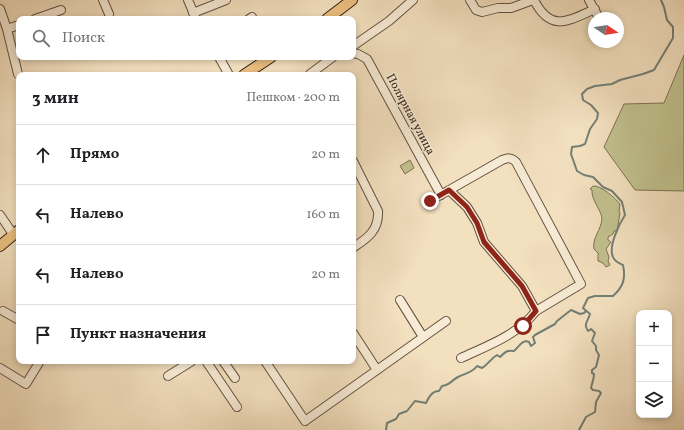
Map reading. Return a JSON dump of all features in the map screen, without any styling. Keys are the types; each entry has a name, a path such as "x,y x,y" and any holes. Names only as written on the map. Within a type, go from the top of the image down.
{"main road":[{"path":"331,16 352,0"},
{"path":"248,72 266,60"},
{"path":"0,246 16,232"}],"street":[{"path":"103,0 109,14"},
{"path":"188,0 194,16 226,0"},
{"path":"356,44 390,21 414,0"},
{"path":"470,0 476,10 482,12 498,8 511,8 533,0 546,17 559,22 569,21 594,9"},
{"path":"589,0 596,12"},
{"path":"0,9 7,29 18,72"},
{"path":"44,16 61,10"},
{"path":"7,29 16,26"},
{"name":"Полярная улица","path":"356,54 367,59 441,195"},
{"path":"223,60 228,72"},
{"path":"314,72 329,60"},
{"path":"430,201 502,160 510,158 516,162 581,284 536,311 528,321 517,330 461,358"},
{"path":"356,167 378,211 376,226 368,238 356,246"},
{"path":"449,190 467,207 477,223 484,242 522,286 536,311"},
{"path":"0,215 16,232"},
{"path":"400,300 423,336"},
{"path":"1,312 16,319"},
{"path":"267,364 305,421 446,321"},
{"path":"356,338 377,370"},
{"path":"0,368 26,384 38,364"},
{"path":"168,376 187,364"},
{"path":"208,364 237,407"},
{"path":"225,364 235,378"}],"green space":[{"path":"684,55 684,191 635,190 604,147 624,104 664,103"},
{"path":"410,160 414,168 405,174 400,166"},
{"path":"593,186 604,190 620,204 617,231 614,231 613,234 608,237 608,240 611,242 606,249 610,265 606,267 603,263 598,261 598,253 594,249 594,241 600,227 602,216 593,198 592,190 590,189"}],"waterway":[{"path":"579,430 586,417 595,412 596,402 601,393 591,388 594,376 592,370 596,367 599,355 596,350 596,346 592,341 595,333 591,329 588,331 586,326 586,322 590,314 583,308 588,298 595,296 613,296 623,282 623,265 614,259 612,247 617,230 625,215 622,202 612,191 603,187 593,177 584,175 577,171 571,154 572,147 585,144 590,129 597,119 598,113 591,105 583,100 582,94 587,89 595,86 612,84 620,80 654,70 673,38 673,27 667,20 661,0"},
{"path":"386,430 387,423 396,419 399,414 407,411 415,401 426,403 431,395 434,392 439,391 442,386 447,385 458,377 471,372 477,366 482,368 497,355 500,357 506,352 514,351 522,342 527,341 531,346 535,343 533,337 535,335 555,324 571,310 580,314 586,311"}],"route":[{"path":"430,201 449,190 467,207 477,223 484,242 522,286 528,294 536,311 523,326"}]}
